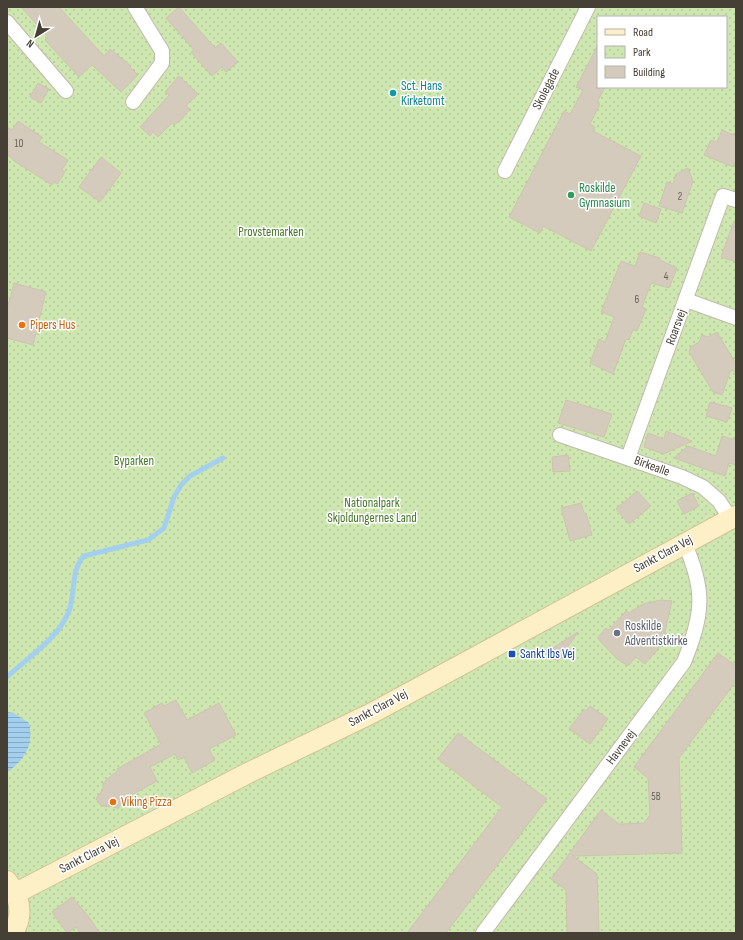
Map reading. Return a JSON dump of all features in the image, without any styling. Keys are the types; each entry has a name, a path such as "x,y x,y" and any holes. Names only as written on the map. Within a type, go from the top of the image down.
{"main road":[{"name":"Sankt Clara Vej","path":"12,887 372,713 684,542 733,517"},
{"path":"12,887 20,906 19,919 13,933"}],"street":[{"path":"133,102 162,63 162,52 136,7"},
{"name":"Skolegade","path":"505,171 588,7"},
{"path":"7,22 66,91"},
{"name":"Roarsvej","path":"628,458 686,300 730,198"},
{"path":"686,300 736,318"},
{"name":"Birkealle","path":"560,435 682,477 703,487 719,501 733,517"},
{"name":"Havnevej","path":"483,933 684,662 696,632 700,605 698,581 684,542"}],"green space":[{"name":"Nationalpark Skjoldungernes Land","path":"7,7 736,7 736,933 7,933"}],"water":[{"path":"7,712 14,713 29,723 30,738 27,751 23,757 7,772"}],"building":[{"path":"21,7 59,7 104,56 110,49 131,66 130,67 138,75 121,92 92,65 79,77 45,40 48,37"},
{"path":"179,7 215,48 221,43 238,62 226,72 222,67 212,76 191,52 194,50 166,18"},
{"name":"Roskilde Gymnasium","path":"597,47 597,88 604,88 597,102 600,104 590,124 595,127 593,131 641,156 591,251 543,226 540,233 509,217 564,111 570,114 583,90 576,87"},
{"path":"179,76 198,94 186,106 190,109 180,121 174,125 172,123 158,137 153,132 150,136 140,127 169,95 165,92"},
{"path":"38,83 49,89 41,103 30,97"},
{"path":"18,121 42,137 39,142 68,160 62,170 65,172 57,184 54,182 52,185 14,161 7,154 7,127 12,130"},
{"path":"722,130 736,136 736,160 733,167 704,155 711,140 717,142"},
{"path":"101,157 121,173 100,202 79,187"},
{"path":"688,168 693,181 682,213 659,206 667,182 673,184 676,174"},
{"path":"644,203 661,209 656,223 639,216"},
{"path":"734,221 736,221 736,262 721,257"},
{"path":"640,252 660,258 660,260 677,268 669,288 651,283 642,307 646,309 637,331 633,329 629,340 626,339 613,374 590,363 599,339 605,342 614,317 601,312 621,261 635,266"},
{"name":"Pipers Hus","path":"14,283 46,292 33,345 7,338 7,309"},
{"path":"717,332 736,364 736,372 731,370 722,395 713,392 689,352 691,347 699,342 702,335 708,337"},
{"path":"566,400 612,414 604,437 558,423"},
{"path":"710,402 732,408 727,422 706,416"},
{"path":"666,431 692,441 664,454 644,447 648,433 664,439"},
{"path":"722,436 736,440 736,465 729,463 725,476 674,458 688,446 716,456"},
{"path":"568,455 570,471 553,472 552,457"},
{"path":"637,491 651,506 629,524 616,509"},
{"path":"692,493 699,506 684,514 677,501"},
{"path":"581,503 584,513 586,513 592,535 570,541 561,508"},
{"name":"Roskilde Adventistkirke","path":"661,600 672,601 662,644 645,664 636,657 628,666 616,658 597,638 606,628 609,630 626,611 629,613 643,604"},
{"path":"578,632 558,661 545,653"},
{"path":"718,653 736,666 736,681 679,758 682,853 573,856 597,874 599,933 567,933 566,890 551,879 601,810 619,824 644,823 650,815 648,778 634,767"},
{"path":"176,700 187,720 219,703 236,735 209,749 215,760 192,773 184,757 178,760 175,754 150,767 157,781 124,799 118,809 115,807 101,806 96,799 103,789 103,783 118,770 117,769 161,744 144,713 162,703 164,706"},
{"path":"590,706 608,719 590,744 569,729 584,709 586,711"},
{"path":"458,733 547,799 446,933 407,933 502,807 438,759"},
{"path":"72,897 100,933 80,933 76,927 67,933 52,912"}],"waterway":[{"path":"7,677 42,647 58,630 64,621 71,604 77,568 84,556 148,540 164,528 174,497 181,485 190,476 223,458"}],"place":[{"name":"Sct. Hans Kirketomt","path":"393,93"},
{"name":"Roskilde Gymnasium","path":"571,195"},
{"name":"Pipers Hus","path":"22,325"},
{"name":"Roskilde Adventistkirke","path":"617,633"},
{"name":"Sankt Ibs Vej","path":"512,654"},
{"name":"Viking Pizza","path":"113,802"}],"park label":[{"name":"Provstemarken","path":"271,232"},
{"name":"Byparken","path":"134,461"}]}
